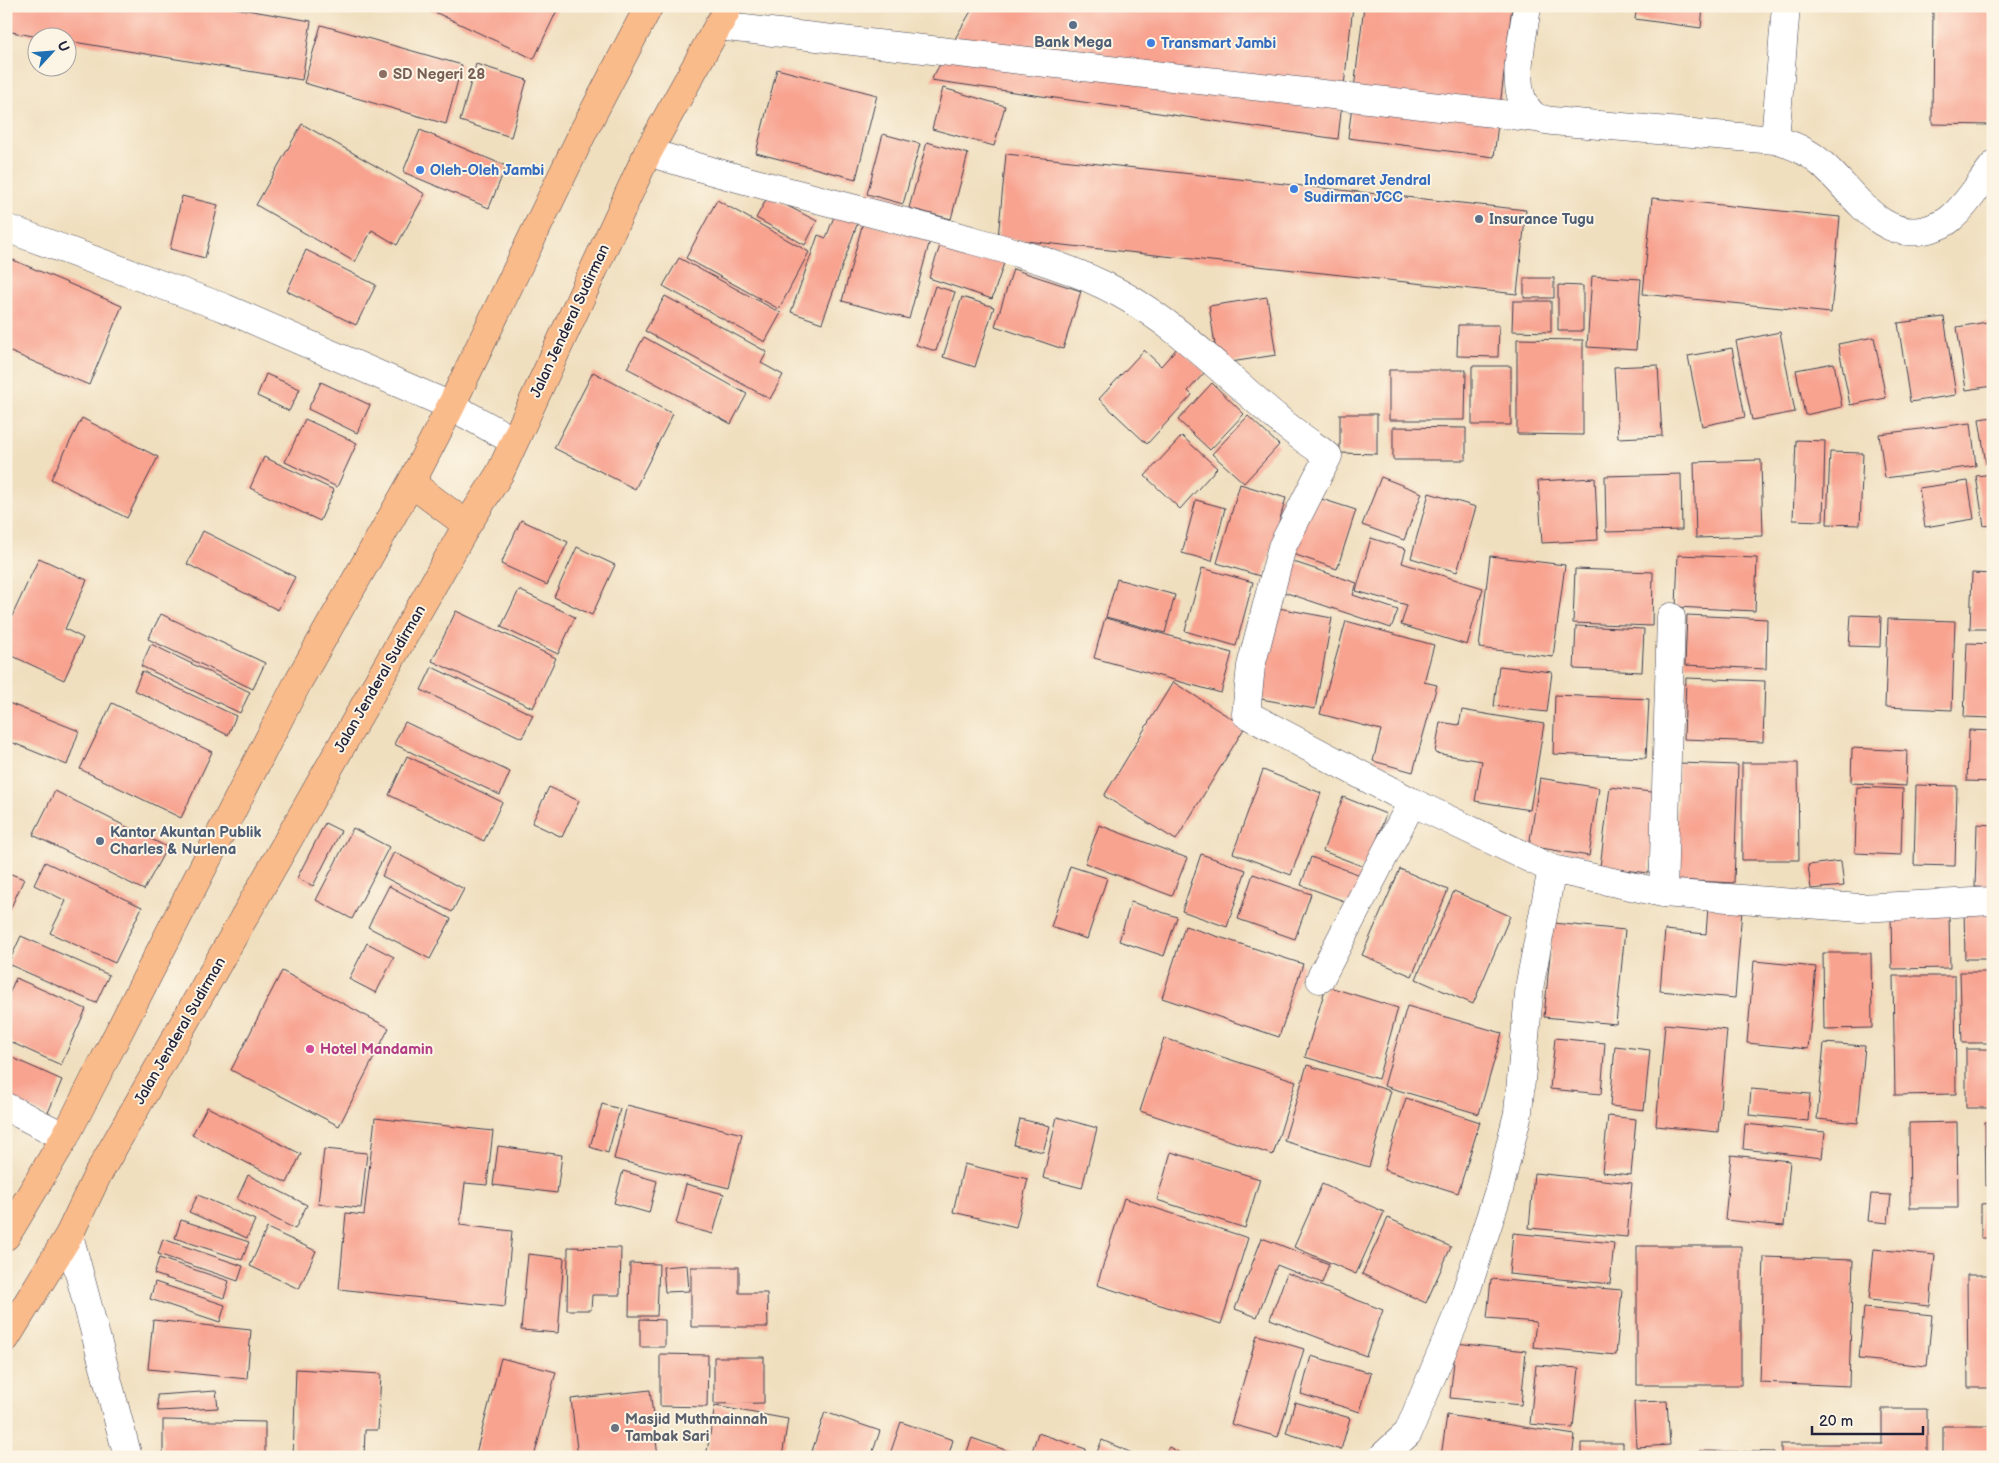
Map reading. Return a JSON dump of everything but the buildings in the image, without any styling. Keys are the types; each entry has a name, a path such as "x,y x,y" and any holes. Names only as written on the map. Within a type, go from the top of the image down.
{"highway":[{"path":"6,1236 65,1137 300,680 411,483 451,406 584,130 650,6"},
{"name":"Jalan Jenderal Sudirman","path":"6,1338 70,1235 97,1176 467,526 500,473 648,152 724,16"},
{"path":"411,483 467,526"}],"street":[{"path":"1527,6 1518,76 1519,91 1530,113 1538,118"},
{"path":"1775,140 1786,6"},
{"path":"724,16 1538,118 1552,122 1775,140 1794,145 1808,154 1822,164 1874,218 1906,233 1922,232 1938,227 1948,221 1961,209 1993,166"},
{"path":"648,152 712,173 901,220 1036,258 1086,276 1123,294 1160,320 1202,353 1282,423 1328,456 1282,547 1251,666 1246,714 1412,802 1552,869 1663,893 1860,908 1993,901"},
{"path":"6,228 225,308 451,406 514,441"},
{"path":"1663,893 1671,617"},
{"path":"1320,979 1412,802"},
{"path":"1386,1455 1408,1434 1462,1304 1499,1190 1518,1113 1530,983 1552,869"},
{"path":"6,1107 65,1137"},
{"path":"70,1235 128,1457"}],"place":[{"name":"Bank Mega","path":"1073,25"},
{"name":"Transmart Jambi","path":"1151,43"},
{"name":"SD Negeri 28","path":"383,74"},
{"name":"Oleh-Oleh Jambi","path":"420,170"},
{"name":"Indomaret Jendral Sudirman JCC","path":"1294,189"},
{"name":"Insurance Tugu","path":"1479,219"},
{"name":"Kantor Akuntan Publik Charles & Nurlena","path":"100,841"},
{"name":"Hotel Mandamin","path":"310,1049"},
{"name":"Masjid Muthmainnah Tambak Sari","path":"615,1428"}]}
